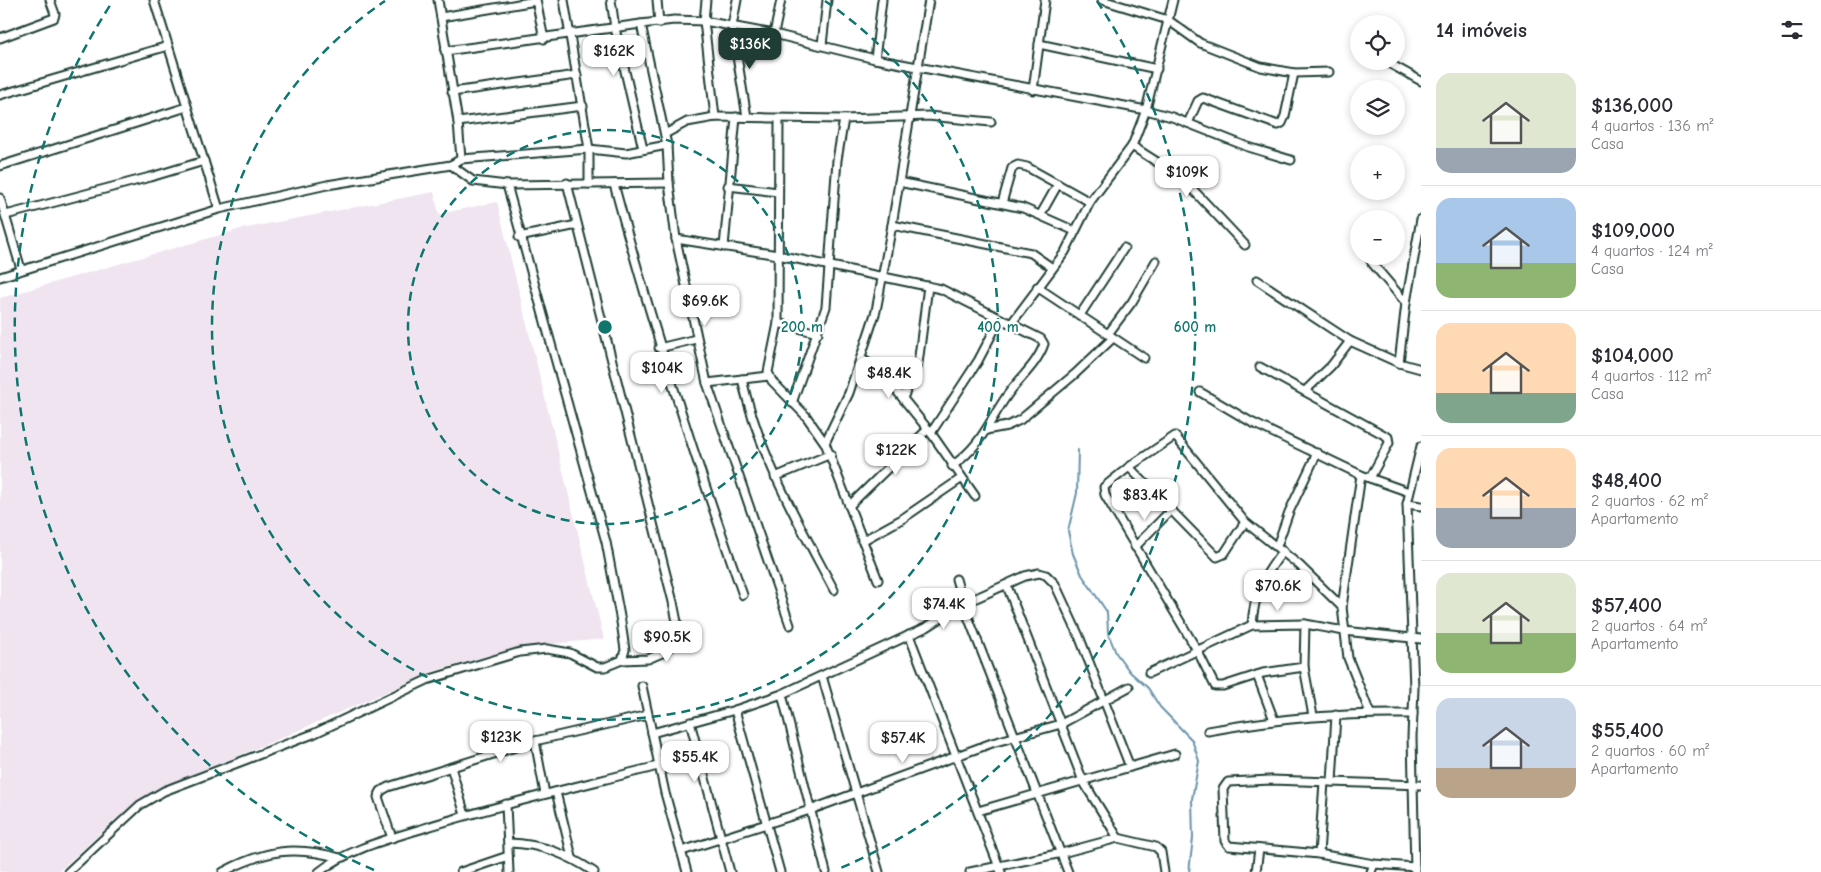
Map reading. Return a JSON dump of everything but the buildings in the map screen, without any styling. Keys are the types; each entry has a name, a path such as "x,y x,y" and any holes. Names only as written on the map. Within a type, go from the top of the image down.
{"street":[{"path":"0,38 54,18 56,14 50,0"},
{"path":"154,0 219,209"},
{"path":"438,0 458,122 461,159"},
{"path":"441,18 536,0 544,39"},
{"path":"564,0 589,150 589,184"},
{"path":"611,0 615,28 643,149"},
{"path":"657,0 659,23"},
{"path":"706,0 704,20 715,117"},
{"path":"737,0 732,26 747,117"},
{"path":"774,34 781,0"},
{"path":"822,45 827,0"},
{"path":"876,59 882,0"},
{"path":"825,443 849,393 871,331 883,278 929,0"},
{"path":"1034,90 1044,0"},
{"path":"1102,0 1168,20 1192,39 1261,67 1294,73 1329,72"},
{"path":"1011,324 1051,267 1065,252 1090,202 1132,146 1146,110 1173,0"},
{"path":"445,51 674,20 704,20 774,34 876,59 1146,110 1188,123 1248,147 1291,160"},
{"path":"641,24 667,145 669,183 676,239 696,339 707,383 790,625"},
{"path":"1039,44 1156,69"},
{"path":"0,95 168,46"},
{"path":"1401,70 1421,81"},
{"path":"1188,123 1198,101 1203,98 1278,125 1282,123 1285,116 1294,73"},
{"path":"452,92 577,76"},
{"path":"458,122 583,106"},
{"path":"0,166 187,107"},
{"path":"664,134 687,122 715,117 844,119 940,116 991,122"},
{"path":"724,247 728,186 736,118"},
{"path":"769,376 778,323 779,119"},
{"path":"792,402 826,307 837,160 844,119"},
{"path":"0,277 219,209 327,185 451,165 461,159 589,150 626,153 667,145"},
{"path":"1132,146 1182,178 1245,245"},
{"path":"6,215 154,176 204,160"},
{"path":"451,165 473,181 507,185 669,183"},
{"path":"1002,203 1014,166 1027,166 1090,202"},
{"path":"898,182 1002,203 1041,214 1075,231"},
{"path":"68,872 140,805 164,791 313,734 427,680 511,655 537,650 559,650 597,667 605,667 622,660 648,659 662,653 677,641 678,627 567,183"},
{"path":"614,184 659,348 696,461 743,594"},
{"path":"1041,214 1058,184"},
{"path":"507,185 519,237 606,542 625,650 622,660"},
{"path":"728,186 778,192"},
{"path":"0,198 21,269"},
{"path":"1399,363 1406,303 1418,250 1421,219"},
{"path":"519,237 576,225"},
{"path":"892,226 1031,253 1051,267"},
{"path":"676,239 778,255 928,286 965,299 1041,339 1044,344 1022,379 1006,396 972,452 952,466"},
{"path":"1080,316 1124,248"},
{"path":"986,430 1007,426 1020,420 1075,374 1110,336 1156,261"},
{"path":"1373,265 1406,303"},
{"path":"1257,280 1350,341 1399,363 1421,369"},
{"path":"903,398 918,364 928,286"},
{"path":"1037,287 1144,358"},
{"path":"849,506 929,431 978,362 1000,319"},
{"path":"778,323 818,333"},
{"path":"659,348 696,339"},
{"path":"1305,391 1331,366 1350,341"},
{"path":"861,358 881,372 903,398 975,496"},
{"path":"1260,366 1388,437 1388,443 1370,478"},
{"path":"707,383 769,376"},
{"path":"769,376 806,416 831,454 878,580"},
{"path":"742,379 753,423 775,477 834,590"},
{"path":"1200,392 1251,422 1317,452 1360,475 1409,492"},
{"path":"1304,667 1257,675 1222,686 1215,686 1197,650 1135,547 1104,491 1104,487 1129,467 1175,436 1245,522 1284,552 1342,607"},
{"path":"1418,785 1271,780 1228,782 1223,792 1226,844 1320,854 1415,870 1414,821 1418,785 1412,714 1417,688 1411,639 1408,504 1409,492 1421,446"},
{"path":"1277,546 1289,512 1317,452"},
{"path":"775,477 831,454"},
{"path":"1129,467 1217,557 1224,554 1245,522"},
{"path":"1360,475 1342,607 1348,658 1370,713"},
{"path":"862,541 902,519 962,478"},
{"path":"1408,504 1421,506"},
{"path":"1135,547 1171,510"},
{"path":"1252,626 1253,607 1258,589 1266,573 1284,552"},
{"path":"652,733 735,710 782,694 909,635 941,619 964,604 1039,573 1051,579 1079,636 1130,767"},
{"path":"956,578 964,604 1068,872"},
{"path":"1007,586 1083,781 1118,838"},
{"path":"1149,673 1252,626 1305,624 1344,631 1421,639"},
{"path":"1305,624 1304,667 1313,716"},
{"path":"909,635 1000,868"},
{"path":"1257,675 1274,720"},
{"path":"822,676 879,872"},
{"path":"642,686 658,766 687,872"},
{"path":"682,851 810,810 957,755 1061,724 1129,687"},
{"path":"782,694 826,872"},
{"path":"735,710 780,872"},
{"path":"1208,731 1274,720 1313,716 1370,713 1412,714"},
{"path":"392,838 378,797 381,791 535,741 648,715"},
{"path":"1332,782 1336,715"},
{"path":"690,722 730,872"},
{"path":"535,741 545,794"},
{"path":"978,811 1175,754"},
{"path":"319,872 340,858 392,838 465,815 658,766"},
{"path":"451,767 465,815"},
{"path":"1320,854 1324,782"},
{"path":"556,792 572,857"},
{"path":"506,804 509,872"},
{"path":"1414,821 1421,827"},
{"path":"970,872 1000,868 1118,838 1156,847 1161,852 1164,872"},
{"path":"509,843 542,846 572,857 594,872"},
{"path":"1256,872 1259,849"},
{"path":"223,872 252,859 290,850 314,851 340,858"},
{"path":"461,872 508,856"},
{"path":"1371,872 1374,864"}],"shaded area":[{"path":"434,192 439,214 497,202 604,639 518,647 434,671 279,739 152,791 118,817 58,872 0,872 0,298 241,229"}],"waterway":[{"path":"1078,450 1077,493 1068,531 1073,554 1082,575 1107,612 1108,633 1116,653 1130,672 1148,688 1160,707 1192,740 1199,761 1192,799 1193,838 1189,872"}]}
